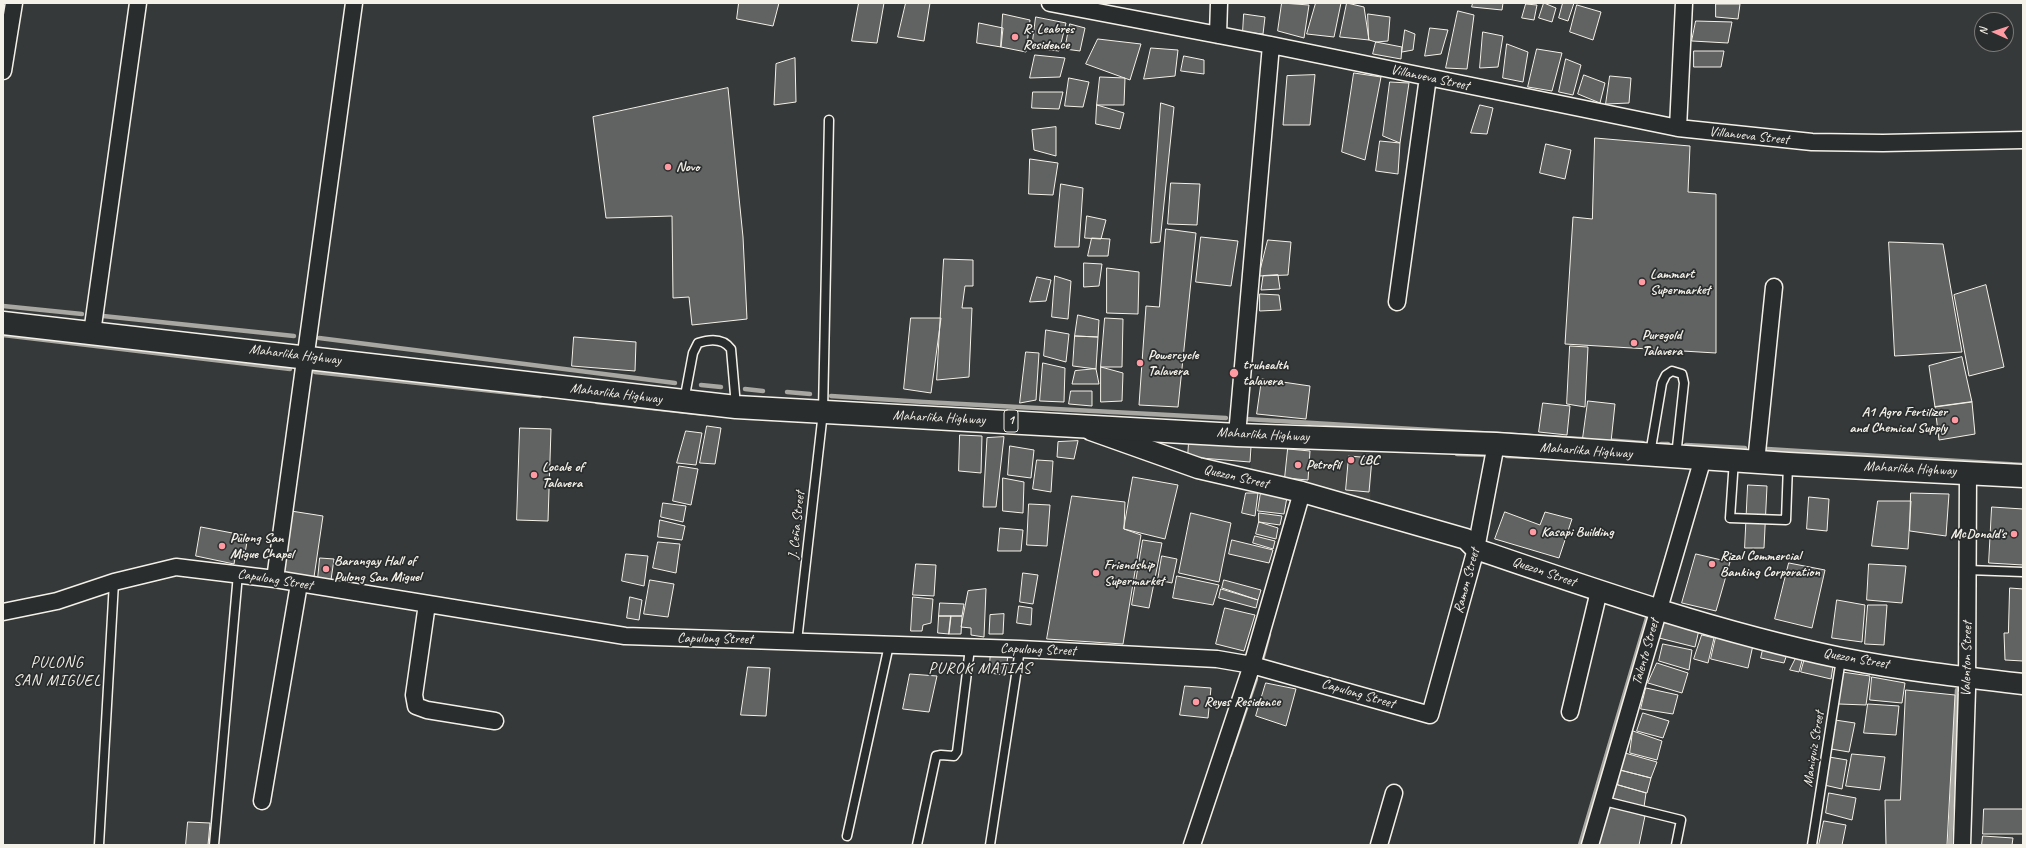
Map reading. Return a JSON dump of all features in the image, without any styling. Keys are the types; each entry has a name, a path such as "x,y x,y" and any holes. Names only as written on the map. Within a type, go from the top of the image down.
{"main road":[{"name":"Maharlika Highway","path":"3,323 304,356 736,407 1237,435 1496,444 1788,464 2023,476"}],"street":[{"path":"3,71 14,3"},
{"path":"92,333 138,3"},
{"path":"275,579 304,356 354,3"},
{"name":"Villanueva Street","path":"1050,3 1271,45 1678,128 1812,142 1884,144 2023,140"},
{"path":"1218,35 1220,3"},
{"path":"1678,128 1684,3"},
{"path":"1237,435 1271,45"},
{"path":"1397,302 1428,77"},
{"path":"1756,462 1774,287"},
{"name":"Quezon Street","path":"1076,425 1198,468 1302,492 1466,539 1476,549 1599,591 1722,628 1841,658 1967,678 2023,684"},
{"name":"Ramon Street","path":"1430,715 1476,549 1496,444"},
{"name":"Talento Street","path":"1590,845 1703,458"},
{"name":"Valenton Street","path":"1962,845 1967,678 1968,472"},
{"path":"1192,845 1252,665 1302,492"},
{"name":"Capulong Street","path":"3,612 58,601 114,582 176,567 275,579 625,636 1020,649 1217,659 1252,665 1430,715"},
{"path":"262,801 300,584"},
{"path":"1570,712 1599,591"},
{"path":"427,604 414,696 416,706 427,710 495,721"},
{"path":"1379,845 1394,793"}],"lane":[{"name":"J. Ceña Street","path":"797,641 823,412 829,120"},
{"path":"684,402 693,353 698,343 706,340 721,341 727,344 731,349 736,407"},
{"path":"1650,455 1662,383 1666,375 1672,371 1682,374 1684,383 1676,457"},
{"path":"1734,460 1730,518 1786,520 1788,464"},
{"path":"1968,570 2023,572"},
{"path":"214,845 238,574"},
{"path":"98,845 114,582"},
{"path":"847,836 889,645"},
{"path":"917,845 936,756 954,756 957,752 970,648"},
{"path":"990,845 1020,649"},
{"name":"Maniquiz Street","path":"1812,845 1841,658"},
{"path":"1604,801 1681,820 1676,845"}],"shaded area":[{"path":"1253,446 1373,452 1370,501 1250,470"}],"building":[{"path":"739,3 779,3 773,26 737,19"},
{"path":"859,3 884,3 877,43 852,41"},
{"path":"906,3 930,3 924,41 898,37"},
{"path":"1282,3 1309,5 1304,38 1278,31"},
{"path":"1316,3 1341,3 1334,37 1307,34"},
{"path":"1347,3 1364,7 1369,40 1340,37"},
{"path":"1473,3 1503,3 1502,10 1472,7"},
{"path":"1544,3 1556,8 1552,22 1539,18"},
{"path":"1563,3 1574,3 1568,21 1559,18"},
{"path":"1526,4 1537,5 1534,20 1522,18"},
{"path":"1716,4 1740,4 1738,19 1716,17"},
{"path":"1577,5 1601,12 1593,40 1570,32"},
{"path":"1458,11 1474,15 1467,69 1446,68"},
{"name":"R. Leabres Residence","path":"1003,14 1030,20 1026,52 1001,47"},
{"path":"1244,14 1265,17 1263,34 1243,32"},
{"path":"1368,14 1390,17 1388,41 1376,42 1369,40"},
{"path":"1036,17 1066,23 1059,51 1032,48"},
{"path":"1696,21 1732,22 1728,43 1692,41"},
{"path":"979,23 1003,28 1001,47 977,43"},
{"path":"1070,24 1085,28 1080,51 1065,49"},
{"path":"1430,28 1448,30 1441,54 1425,56"},
{"path":"1405,30 1415,34 1413,50 1402,52"},
{"path":"1483,32 1503,36 1498,67 1480,68"},
{"path":"1098,39 1141,44 1130,80 1086,64"},
{"path":"1376,42 1402,47 1401,59 1373,54"},
{"path":"1507,44 1528,52 1523,82 1503,78"},
{"path":"1151,48 1178,50 1175,76 1144,79"},
{"path":"1537,49 1562,53 1552,91 1528,87"},
{"path":"1694,51 1724,51 1721,67 1694,67"},
{"path":"1035,55 1065,58 1060,77 1030,78"},
{"path":"1184,56 1204,60 1204,74 1181,71"},
{"path":"795,58 796,102 774,105 776,64"},
{"path":"1566,59 1581,65 1573,95 1559,92"},
{"path":"1354,73 1381,77 1365,160 1342,152"},
{"path":"1315,75 1310,125 1283,125 1287,76"},
{"path":"1584,75 1605,83 1600,103 1578,94"},
{"path":"1610,76 1631,78 1629,103 1606,104"},
{"path":"1100,77 1125,78 1124,105 1097,105"},
{"path":"1069,78 1089,82 1083,107 1065,106"},
{"path":"1390,82 1409,83 1400,143 1383,136"},
{"name":"Novo","path":"728,88 743,237 747,319 692,325 689,297 673,298 672,216 606,218 593,117"},
{"path":"1033,92 1063,92 1059,109 1032,108"},
{"path":"1161,103 1174,107 1160,242 1151,243"},
{"path":"1097,105 1124,113 1120,129 1096,124"},
{"path":"1480,105 1493,108 1487,134 1471,133"},
{"path":"1056,127 1056,156 1034,150 1032,130"},
{"name":"Lammart Supermarket","path":"1595,138 1690,146 1688,192 1716,194 1716,353 1565,344 1573,217 1592,219"},
{"path":"1380,141 1400,143 1398,174 1376,171"},
{"path":"1546,144 1571,150 1565,179 1540,173"},
{"path":"1030,159 1058,163 1053,195 1029,194"},
{"path":"1171,183 1200,184 1197,225 1168,224"},
{"path":"1061,184 1083,188 1079,247 1055,247"},
{"path":"1087,216 1106,220 1101,239 1085,238"},
{"path":"1166,229 1196,233 1178,407 1139,405 1146,306 1159,307"},
{"path":"1201,237 1238,241 1231,286 1196,282"},
{"path":"1092,238 1110,239 1108,256 1088,256"},
{"path":"1268,240 1291,242 1288,275 1259,276"},
{"path":"1889,242 1943,244 1962,352 1895,356"},
{"path":"944,259 973,260 973,286 965,286 962,308 972,308 969,377 937,380"},
{"path":"1084,263 1102,264 1099,286 1084,287"},
{"path":"1107,268 1139,272 1138,314 1107,313"},
{"path":"1278,275 1280,289 1261,290 1263,276"},
{"path":"1055,276 1071,281 1068,319 1052,317"},
{"path":"1037,277 1051,280 1046,301 1030,302"},
{"path":"1986,285 2004,367 1969,376 1954,295"},
{"path":"1260,294 1279,295 1281,310 1260,311"},
{"path":"1078,315 1099,320 1098,337 1075,336"},
{"path":"911,318 941,318 931,393 904,389"},
{"path":"1105,318 1123,319 1122,367 1101,367"},
{"path":"1046,330 1069,334 1066,362 1044,356"},
{"path":"1075,336 1098,337 1096,369 1073,366"},
{"path":"574,337 636,342 635,371 572,366"},
{"path":"1570,346 1588,347 1585,407 1567,404"},
{"path":"1026,352 1039,353 1036,400 1020,403"},
{"path":"1962,357 1972,402 1935,407 1929,366"},
{"path":"1043,363 1065,368 1064,402 1040,401"},
{"path":"1101,367 1123,373 1122,401 1101,402"},
{"path":"1096,369 1099,384 1072,384 1075,371"},
{"path":"1262,379 1310,386 1306,419 1257,414"},
{"path":"1071,391 1092,391 1092,406 1069,404"},
{"path":"1588,401 1615,404 1611,442 1583,438"},
{"name":"A1 Agro Fertilizer and Chemical Supply","path":"1972,402 1975,434 1939,440 1935,407"},
{"path":"1543,403 1570,406 1567,435 1539,432"},
{"path":"707,426 721,428 715,464 700,463"},
{"name":"Locale of Talavera","path":"520,428 551,429 548,521 517,520"},
{"path":"686,431 702,433 696,465 677,463"},
{"path":"960,435 982,436 981,473 959,471"},
{"path":"1004,437 996,507 983,507 987,438"},
{"path":"1078,441 1074,459 1057,457 1058,442"},
{"path":"1189,442 1251,447 1250,462 1188,457"},
{"path":"1010,446 1034,450 1031,478 1008,475"},
{"name":"Petrofil","path":"1288,449 1310,451 1308,480 1285,478"},
{"path":"1349,456 1372,458 1369,492 1346,490"},
{"path":"1037,460 1053,461 1051,492 1033,489"},
{"path":"679,466 698,469 691,505 673,501"},
{"path":"1133,477 1178,485 1165,539 1124,529"},
{"path":"1003,478 1024,482 1023,513 1003,511"},
{"path":"1748,485 1767,486 1764,548 1745,548"},
{"path":"1261,492 1287,497 1284,514 1258,511"},
{"path":"1246,493 1258,493 1255,516 1242,513"},
{"path":"1911,493 1949,494 1946,536 1910,531"},
{"name":"Friendship Supermarket","path":"1072,496 1125,502 1124,529 1141,535 1123,644 1047,639"},
{"path":"1809,497 1829,499 1827,531 1807,529"},
{"path":"1878,501 1911,501 1908,549 1872,546"},
{"path":"663,503 686,506 683,522 661,517"},
{"path":"1029,504 1050,505 1047,546 1027,545"},
{"path":"1992,507 2023,509 2023,565 1989,563"},
{"path":"291,511 323,516 314,577 282,572"},
{"name":"Kasapi Building","path":"1505,512 1540,525 1545,512 1572,519 1559,558 1495,539"},
{"path":"1191,513 1231,523 1219,582 1179,573"},
{"path":"1259,513 1282,516 1280,525 1259,522"},
{"path":"660,520 685,526 682,540 658,537"},
{"path":"1259,522 1278,528 1276,539 1256,534"},
{"name":"Pulong San Migue Chapel","path":"201,527 248,536 244,559 235,558 234,564 196,556"},
{"path":"1000,528 1023,530 1021,551 998,551"},
{"path":"1255,536 1275,541 1273,549 1253,543"},
{"path":"1143,540 1162,543 1149,608 1132,605"},
{"path":"1232,540 1273,550 1269,563 1229,554"},
{"path":"658,542 680,544 676,573 653,568"},
{"path":"626,554 648,556 644,586 622,581"},
{"path":"1696,554 1730,562 1716,611 1682,603"},
{"path":"1162,556 1177,559 1172,583 1158,580"},
{"name":"Barangay Hall of Pulong San Miguel","path":"320,558 334,559 331,580 318,579"},
{"path":"1789,563 1825,570 1812,628 1775,619"},
{"path":"916,564 936,565 934,596 913,595"},
{"path":"1869,564 1906,566 1902,603 1867,600"},
{"path":"1023,573 1038,575 1033,604 1020,602"},
{"path":"1177,576 1219,585 1213,605 1173,598"},
{"path":"650,580 674,584 668,617 644,614"},
{"path":"1224,580 1261,590 1258,600 1222,588"},
{"path":"2010,588 2023,589 2023,661 2005,660 2004,633 2008,633"},
{"path":"986,589 984,637 971,635 971,628 961,627 968,591"},
{"path":"1221,589 1258,600 1256,608 1219,598"},
{"path":"630,597 642,600 639,620 627,618"},
{"path":"913,597 933,599 931,623 923,625 922,631 911,631"},
{"path":"1837,600 1865,605 1862,642 1832,638"},
{"path":"940,603 964,604 962,616 939,616"},
{"path":"1868,605 1887,605 1884,645 1865,644"},
{"path":"1019,606 1032,608 1031,625 1017,623"},
{"path":"1225,608 1255,615 1244,651 1216,644"},
{"path":"1004,614 1003,634 989,634 990,615"},
{"path":"939,616 951,616 949,634 938,633"},
{"path":"951,616 962,616 961,634 949,634"},
{"path":"1664,619 1699,630 1695,647 1659,638"},
{"path":"1702,635 1714,638 1708,663 1694,659"},
{"path":"1716,637 1753,645 1748,668 1711,659"},
{"path":"1663,644 1692,650 1689,670 1659,661"},
{"path":"1764,645 1787,654 1784,663 1761,658"},
{"path":"991,652 1008,656 1005,675 989,673"},
{"path":"1797,656 1803,657 1799,672 1790,670"},
{"path":"1805,658 1833,666 1831,679 1801,672"},
{"path":"1657,663 1688,673 1682,693 1648,683"},
{"path":"748,667 770,668 766,716 741,715"},
{"path":"1842,672 1870,676 1866,705 1839,704"},
{"path":"910,674 937,676 929,712 903,709"},
{"path":"1872,677 1905,683 1902,703 1870,700"},
{"path":"1266,683 1296,689 1286,726 1256,716"},
{"name":"Reyes Residence","path":"1185,686 1211,688 1208,718 1180,715"},
{"path":"1646,688 1678,695 1673,714 1641,709"},
{"path":"1906,690 1955,695 1947,845 1886,845 1885,800 1900,800"},
{"path":"1868,704 1899,706 1896,735 1864,733"},
{"path":"1643,713 1669,721 1663,738 1637,731"},
{"path":"1835,720 1855,723 1849,752 1831,749"},
{"path":"1633,731 1662,741 1657,760 1630,753"},
{"path":"1625,753 1657,762 1651,778 1620,770"},
{"path":"1852,754 1885,757 1880,790 1846,786"},
{"path":"1829,757 1847,760 1842,789 1824,785"},
{"path":"1620,770 1651,778 1647,793 1618,785"},
{"path":"1615,784 1646,793 1644,807 1611,798"},
{"path":"1829,793 1856,798 1852,820 1826,813"},
{"path":"1609,806 1645,816 1639,845 1599,845"},
{"path":"1984,809 2023,809 2023,834 1983,834"},
{"path":"1824,821 1846,825 1842,845 1819,845"},
{"path":"188,822 210,823 208,845 186,845"},
{"path":"1983,836 2013,838 2012,845 1982,845"}],"waterway":[{"path":"3,306 82,314"},
{"path":"103,316 294,336"},
{"path":"3,335 290,369"},
{"path":"319,338 675,383"},
{"path":"315,372 540,396"},
{"path":"701,385 721,387"},
{"path":"745,389 763,391"},
{"path":"787,392 810,394"},
{"path":"831,396 1226,418"},
{"path":"597,402 705,414"},
{"path":"1246,419 1598,440"},
{"path":"1605,440 1643,443"},
{"path":"1661,444 1668,444"},
{"path":"1686,445 1745,448"},
{"path":"1767,449 2023,465"},
{"path":"1457,454 1489,455"},
{"path":"1507,456 1529,457"},
{"path":"1580,845 1647,618"},
{"path":"1262,660 1269,634"},
{"path":"1230,755 1256,679"},
{"path":"1950,845 1957,690"}],"place":[{"name":"R. Leabres Residence","path":"1015,37"},
{"name":"Novo","path":"668,167"},
{"name":"Lammart Supermarket","path":"1642,282"},
{"name":"Puregold Talavera","path":"1634,343"},
{"name":"Powercycle Talavera","path":"1140,363"},
{"name":"truhealth talavera","path":"1234,373"},
{"name":"A1 Agro Fertilizer and Chemical Supply","path":"1955,420"},
{"name":"LBC","path":"1351,460"},
{"name":"Petrofil","path":"1298,465"},
{"name":"Locale of Talavera","path":"534,475"},
{"name":"Kasapi Building","path":"1533,532"},
{"name":"McDonald's","path":"2014,534"},
{"name":"Pulong San Migue Chapel","path":"222,546"},
{"name":"Rizal Commercial Banking Corporation","path":"1712,564"},
{"name":"Barangay Hall of Pulong San Miguel","path":"326,569"},
{"name":"Friendship Supermarket","path":"1096,573"},
{"name":"Reyes Residence","path":"1196,702"}],"district":[{"name":"PUROK MATIAS","path":"980,669"},
{"name":"PULONG SAN MIGUEL","path":"57,672"}]}
